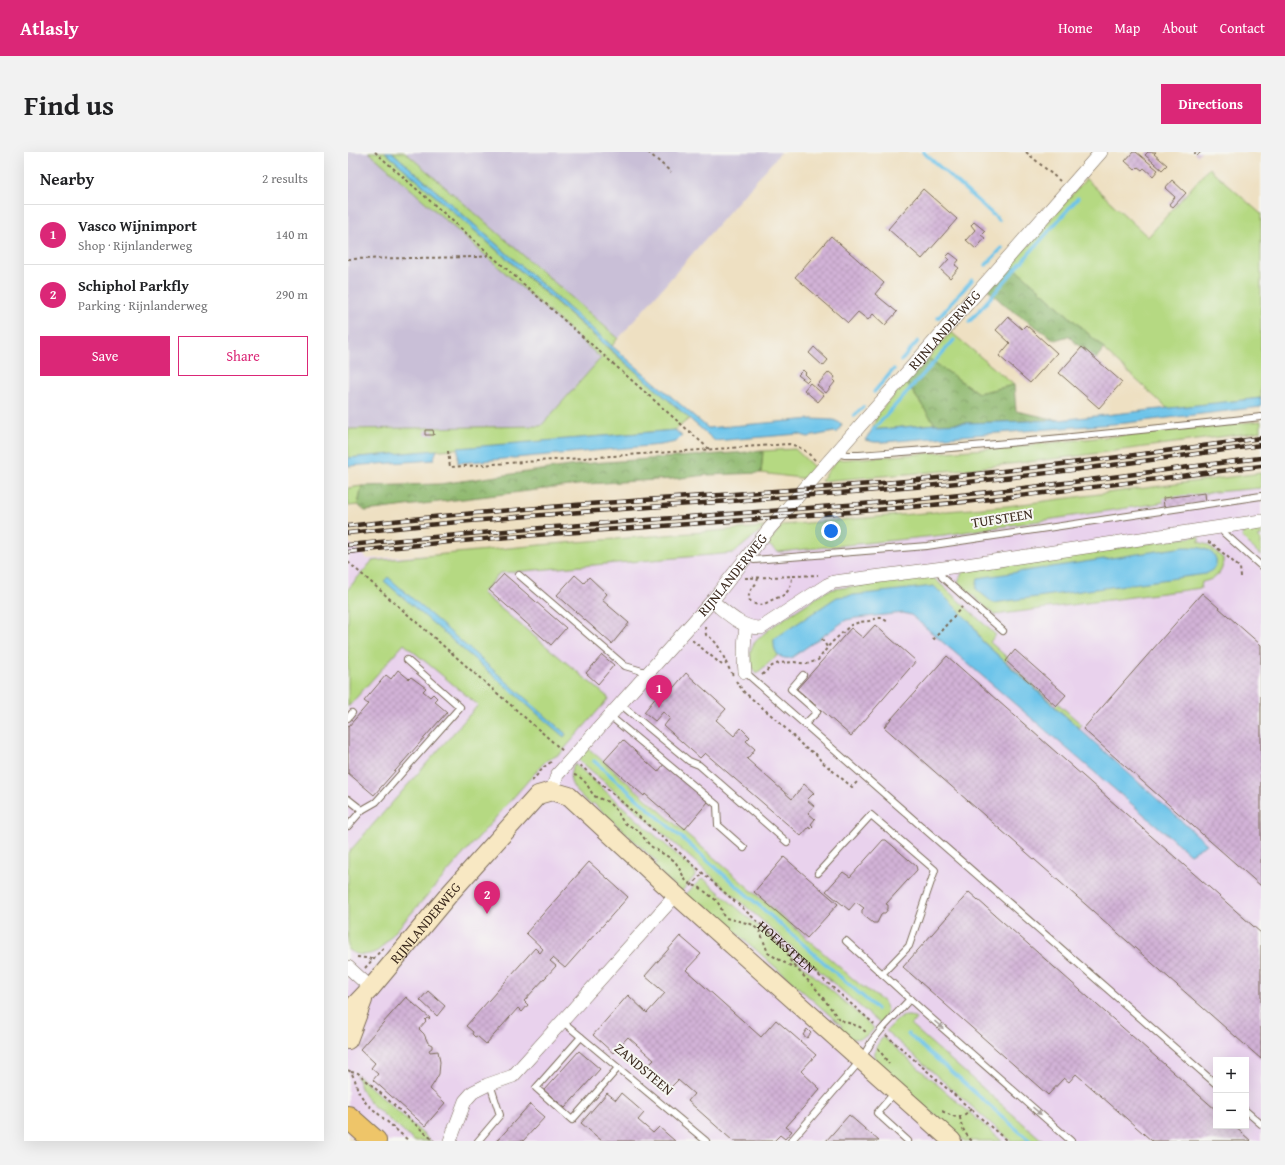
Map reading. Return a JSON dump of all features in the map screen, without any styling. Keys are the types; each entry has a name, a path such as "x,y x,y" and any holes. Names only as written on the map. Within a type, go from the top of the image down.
{"highway":[{"path":"348,1117 375,1141"}],"street":[{"name":"RIJNLANDERWEG","path":"348,1012 369,991 451,892 538,795 552,791 557,776 569,755 610,716 712,601 762,538 1101,152"},
{"path":"712,601 746,626 761,628 827,584 834,582 1261,521"},
{"path":"745,672 744,646 746,626"},
{"path":"552,791 569,796 676,895 896,1091 944,1136"},
{"path":"450,1141 465,1101 473,1092 513,1076 676,895"},
{"path":"350,962 369,991"},
{"name":"RIJNLANDERWEG","path":"348,1040 369,991"}],"lane":[{"path":"837,453 845,455 859,455 950,449 1121,433 1261,417"},
{"name":"TUFSTEEN","path":"750,553 754,560 927,546 1261,496"},
{"path":"1223,526 1224,533 1261,566"},
{"path":"940,568 942,577 1003,631"},
{"path":"519,575 625,666 642,671 646,674"},
{"path":"348,826 362,810 376,802 460,707 407,660"},
{"path":"745,672 1213,1081"},
{"path":"803,675 791,689 817,712 805,724"},
{"path":"620,704 689,761 699,765 787,842"},
{"path":"610,716 717,805 718,825 744,848"},
{"path":"348,799 362,810"},
{"path":"818,873 870,815 935,870 908,946 882,974"},
{"path":"846,941 1071,1141"},
{"path":"791,1141 861,1060 872,1041 881,1030 910,999"},
{"name":"ZANDSTEEN","path":"562,1021 706,1141"},
{"path":"581,1037 536,1088 572,1120 618,1068"},
{"path":"478,1141 500,1115 490,1084"},
{"path":"896,1091 877,1113 908,1141"},
{"path":"1249,1114 1261,1124"}],"path":[{"path":"375,152 709,449"},
{"path":"648,152 671,172"},
{"path":"1026,152 1068,189"},
{"path":"348,258 479,257 486,256 489,253"},
{"path":"448,451 450,467 789,444 797,445 824,467"},
{"path":"1200,529 1203,541 1213,544 1240,568 1241,577"},
{"name":"HOEKSTEEN","path":"348,562 1007,1141"},
{"path":"758,578 755,586 749,591 749,596 750,600 754,604 762,605 781,597 786,593 790,587 792,576"},
{"path":"933,640 964,605"},
{"path":"696,618 704,624 706,635 718,644 729,670 744,692 778,721 805,748 816,754 821,762 826,764 840,778 846,780 852,786 858,781"},
{"path":"760,677 772,666 779,663 787,662 808,664 818,660 827,647 851,625 878,618 882,618 888,622"},
{"path":"682,634 722,665 726,664"},
{"path":"822,639 827,647"},
{"path":"744,692 749,688"},
{"path":"573,775 584,780 594,796 608,802 617,811 622,820 638,830 652,847 675,861 686,881 699,887 717,901 723,915 726,918 751,924 760,931 768,953 778,960 796,968"},
{"path":"676,895 685,892 703,873"},
{"path":"789,948 787,954 796,968 818,991 838,1018 864,1030 880,1049 891,1067"},
{"path":"350,962 361,958 374,959"},
{"path":"348,1070 356,1080 358,1091 366,1103 409,1141"},
{"path":"351,1072 358,1073 434,1141"},
{"path":"937,1108 950,1115 960,1117 971,1109"},
{"path":"960,1117 963,1130 972,1141"}],"shaded area":[{"path":"348,152 369,152 601,358 541,426 348,429"},
{"path":"405,152 781,152 618,339"},
{"path":"1261,480 1261,1141 356,1141 348,1134 348,542 368,559 767,533"}],"green space":[{"path":"369,152 385,152 609,349 690,418 675,430 348,458 348,429 541,426 601,358"},
{"path":"392,152 405,152 618,338 612,346"},
{"path":"1209,168 1261,214 1261,398 1168,409 1104,350 1104,348 1011,264 1086,179 1148,237"},
{"path":"1011,264 1104,348 1095,360 1068,336 1055,340 1007,307 988,290"},
{"path":"951,332 1014,385 978,393 928,358"},
{"path":"928,358 978,393 1014,385 1016,411 1058,420 935,424 906,382"},
{"path":"906,382 935,424 872,430 878,413"},
{"path":"1261,421 1261,431 1249,433 968,469 821,481 837,460 999,448"},
{"path":"795,449 817,470 808,479 761,473 763,451"},
{"path":"763,451 761,473 707,475 672,479 586,484 365,511 358,505 362,486 440,484 592,463"},
{"path":"1261,473 1261,488 1215,492 1154,504 945,535 778,552 767,544 783,525 1007,506"},
{"path":"362,486 358,505 348,506 348,488"},
{"path":"1261,526 1261,536 1258,537 1261,540 1261,556 1242,537 1244,529"},
{"path":"765,527 734,553 500,573 482,593 609,698 560,754 546,761 542,765 379,950 371,954 360,955 348,950 348,853 478,705 404,644 348,707 348,589 372,561 540,545"},
{"path":"1199,536 1199,542 1208,545 1223,558 1222,568 1218,574 1211,579 1202,582 1201,588 994,615 958,582 963,571"},
{"path":"929,576 934,578 996,635 990,642 1082,725 1079,728 982,641 972,624 934,586 774,647 778,655 756,674 754,671 751,665 750,654 756,641 798,609 827,591"},
{"path":"588,748 859,984 884,1002 887,1011 880,1024 578,759"},
{"path":"575,764 695,871 695,876 681,892 654,867 657,862 593,803 591,805 577,792 571,782 570,776 571,770"},
{"path":"704,879 874,1028 872,1031 866,1036 856,1039 849,1039 839,1031 842,1026 704,904 699,907 685,895 700,880"},
{"path":"904,1016 910,1016 916,1019 911,1025 1043,1141 1011,1141 886,1031 897,1020"},
{"path":"883,1037 1002,1141 964,1141 875,1063 876,1049 878,1043"},
{"path":"356,1075 431,1141 414,1141 369,1102 363,1093"}],"water":[{"path":"385,152 392,152 612,346 708,428 812,419 834,420 842,424 837,433 834,432 808,437 798,434 715,441"},
{"path":"1261,398 1261,407 1126,423 883,442 865,440 872,430 935,424 1059,420"},
{"path":"675,430 682,436 676,442 660,445 458,463 458,448"},
{"path":"437,450 433,460 348,466 348,458"},
{"path":"1184,547 1199,548 1207,550 1211,553 1216,559 1213,569 1206,574 993,603 976,589 978,578"},
{"path":"388,577 566,734 564,737 384,581"},
{"path":"934,586 972,624 982,641 1207,844 1190,854 911,615 903,613 846,620 791,658 783,658 777,654 774,647 774,639 837,597"}],"building":[{"path":"1133,152 1136,152 1158,170 1153,176 1144,168 1142,170 1138,167 1135,170 1125,161"},
{"path":"1148,152 1156,152 1154,154 1167,165 1162,170 1145,155"},
{"path":"1201,152 1197,156 1194,153"},
{"path":"1172,180 1186,193 1173,207 1169,204 1175,197 1165,188"},
{"path":"923,189 957,219 922,259 888,229"},
{"path":"974,222 985,231 981,235 985,238 976,249 966,240 975,230 971,225"},
{"path":"831,236 884,283 875,294 897,312 885,325 873,314 868,320 858,312 848,323 795,277"},
{"path":"950,253 959,260 955,265 959,268 950,278 940,269 949,259 946,257"},
{"path":"1008,317 1022,329 1026,325 1057,353 1030,383 999,356 1010,343 996,330"},
{"path":"814,347 828,360 823,366 809,353"},
{"path":"1082,347 1122,382 1099,408 1059,373"},
{"path":"803,370 810,379 807,382 798,375"},
{"path":"829,372 835,377 833,380 835,382 826,393 817,385"},
{"path":"810,383 824,395 818,402 804,390"},
{"path":"425,430 433,430 434,435 425,435"},
{"path":"1205,493 1206,502 1164,507 1163,498"},
{"path":"504,574 566,628 551,645 489,590"},
{"path":"575,575 584,583 589,577 607,594 602,600 629,623 612,644 557,595"},
{"path":"1202,593 1261,645 1261,886 1083,729"},
{"path":"875,625 916,661 851,736 797,689 851,628 863,638"},
{"path":"1015,650 1066,695 1056,706 1006,661"},
{"path":"602,655 614,665 598,684 586,673"},
{"path":"947,656 1261,933 1261,1059 884,727"},
{"path":"398,670 409,679 411,677 426,688 423,691 430,697 433,694 437,698 434,701 447,712 374,795 348,773 348,727 368,704 364,701 386,675 391,679"},
{"path":"686,673 726,709 716,720 734,736 741,728 750,737 746,741 755,749 747,759 792,799 804,784 814,793 807,800 814,806 808,813 815,819 811,824 813,826 810,829 809,827 801,836 705,753 700,758 664,726 670,718 663,712 655,721 644,712 658,695 663,700"},
{"path":"623,740 658,772 664,764 708,802 685,829 604,761"},
{"path":"883,840 886,840 916,866 917,870 886,904 888,905 888,909 885,913 882,913 877,923 873,923 862,914 862,910 864,908 856,902 849,910 826,891 843,872 850,877"},
{"path":"784,857 838,904 807,938 754,892"},
{"path":"589,862 628,897 565,968 553,958 550,961 556,966 524,1001 528,1005 522,1012 518,1008 486,1044 477,1036 475,1037 472,1034 473,1032 466,1026 535,948 540,953 543,949 526,933"},
{"path":"969,892 1213,1107 1213,1129 1237,1129 1251,1141 1152,1141 1076,1074 1069,1082 1064,1078 1048,1095 903,967"},
{"path":"680,936 701,954 686,970 761,1037 776,1020 816,1055 801,1071 820,1089 786,1127 792,1131 785,1139 780,1135 774,1141 733,1141 688,1101 694,1094 678,1080 671,1087 648,1066 654,1060 628,1037 613,1053 593,1035 628,995 647,1013 665,993 645,976"},
{"path":"428,991 445,1006 437,1016 420,1000"},
{"path":"406,997 430,1018 425,1020 426,1021 419,1029 424,1034 428,1043 432,1045 432,1048 429,1050 430,1052 438,1051 440,1062 439,1074 430,1089 445,1103 425,1126 373,1080 378,1074 371,1068 375,1063 360,1049"},
{"path":"807,1029 811,1033 807,1038 803,1035"},
{"path":"579,1051 600,1069 565,1108 544,1090"},
{"path":"607,1093 616,1100 621,1093 644,1113 638,1120 653,1133 659,1127 675,1141 602,1141 581,1123"},
{"path":"530,1104 545,1117 523,1141 497,1141"},
{"path":"849,1115 879,1141 826,1141"}],"waterway":[{"path":"923,152 999,220"},
{"path":"969,322 1078,198"},
{"path":"986,265 1002,248"},
{"path":"938,318 972,280"},
{"path":"873,430 954,340"},
{"path":"901,361 918,341"},
{"path":"874,392 894,369"},
{"path":"854,416 863,407"},
{"path":"594,761 877,1009"},
{"path":"908,1034 1030,1141"}],"railway":[{"path":"348,526 485,512 941,478 1261,438"},
{"path":"348,533 551,514 936,485 1076,470 1261,445"},
{"path":"348,545 488,532 953,496 1261,458"},
{"path":"348,552 494,538 932,505 1055,492 1261,466"}],"place":[{"name":"Vasco Wijnimport","path":"659,708"},
{"name":"Schiphol Parkfly","path":"487,914"}]}
